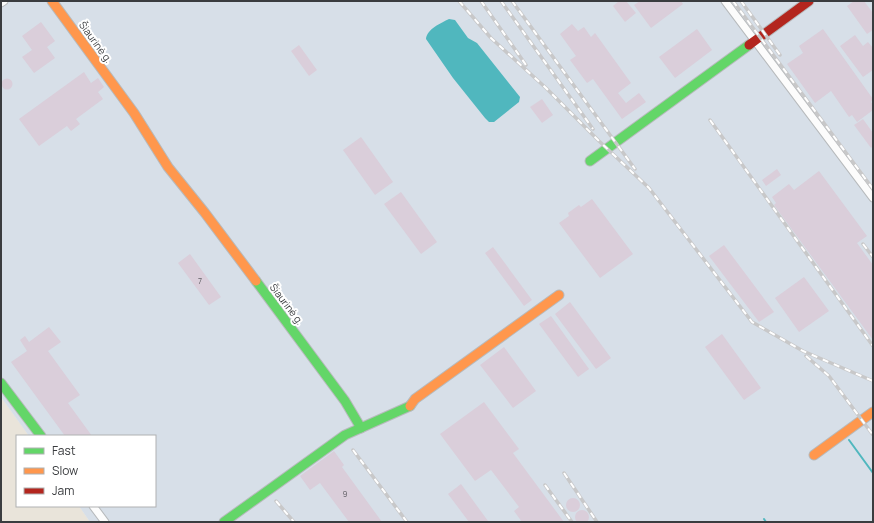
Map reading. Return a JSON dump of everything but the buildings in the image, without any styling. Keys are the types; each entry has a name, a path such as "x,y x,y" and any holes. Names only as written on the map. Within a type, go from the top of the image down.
{"street":[{"name":"Šiaurinė g.","path":"52,1 134,113 168,166 291,328 344,401 361,428"},
{"path":"725,1 873,198"},
{"path":"590,161 809,1"},
{"path":"224,522 345,435 410,406 415,399 559,295"},
{"path":"1,383 40,435"},
{"path":"814,455 873,412"},
{"path":"94,507 105,522"}],"shaded area":[{"path":"1,1 873,1 873,522 90,522 80,507 156,507 156,435 28,435 1,397"},
{"path":"1,397 28,435 16,435 16,507 80,507 90,522 1,522"}],"water":[{"path":"449,19 455,20 468,38 477,43 520,97 519,102 494,122 489,122 485,118 453,78 426,39 427,35 432,29 438,24"}],"waterway":[{"path":"849,440 873,473"}],"railway":[{"path":"459,1 491,38 546,88 649,188 752,322 803,351 873,381"},
{"path":"481,1 526,65"},
{"path":"501,1 593,129"},
{"path":"512,1 635,169"},
{"path":"733,1 873,189"},
{"path":"741,1 780,55"},
{"path":"710,120 873,346"},
{"path":"863,244 873,257"},
{"path":"806,356 829,376 873,435"},
{"path":"353,450 407,522"},
{"path":"564,473 597,522"},
{"path":"545,485 572,522"},
{"path":"276,501 294,522"}],"traffic: fast":[{"path":"590,161 749,45"},
{"path":"256,281 345,401 361,428"},
{"path":"1,383 40,435"},
{"path":"224,522 345,435 410,406"}],"traffic: slow":[{"path":"52,1 134,113 168,167 256,281"},
{"path":"410,406 415,399 559,295"},
{"path":"814,455 873,412"}],"traffic: jam":[{"path":"749,45 809,1"}]}
